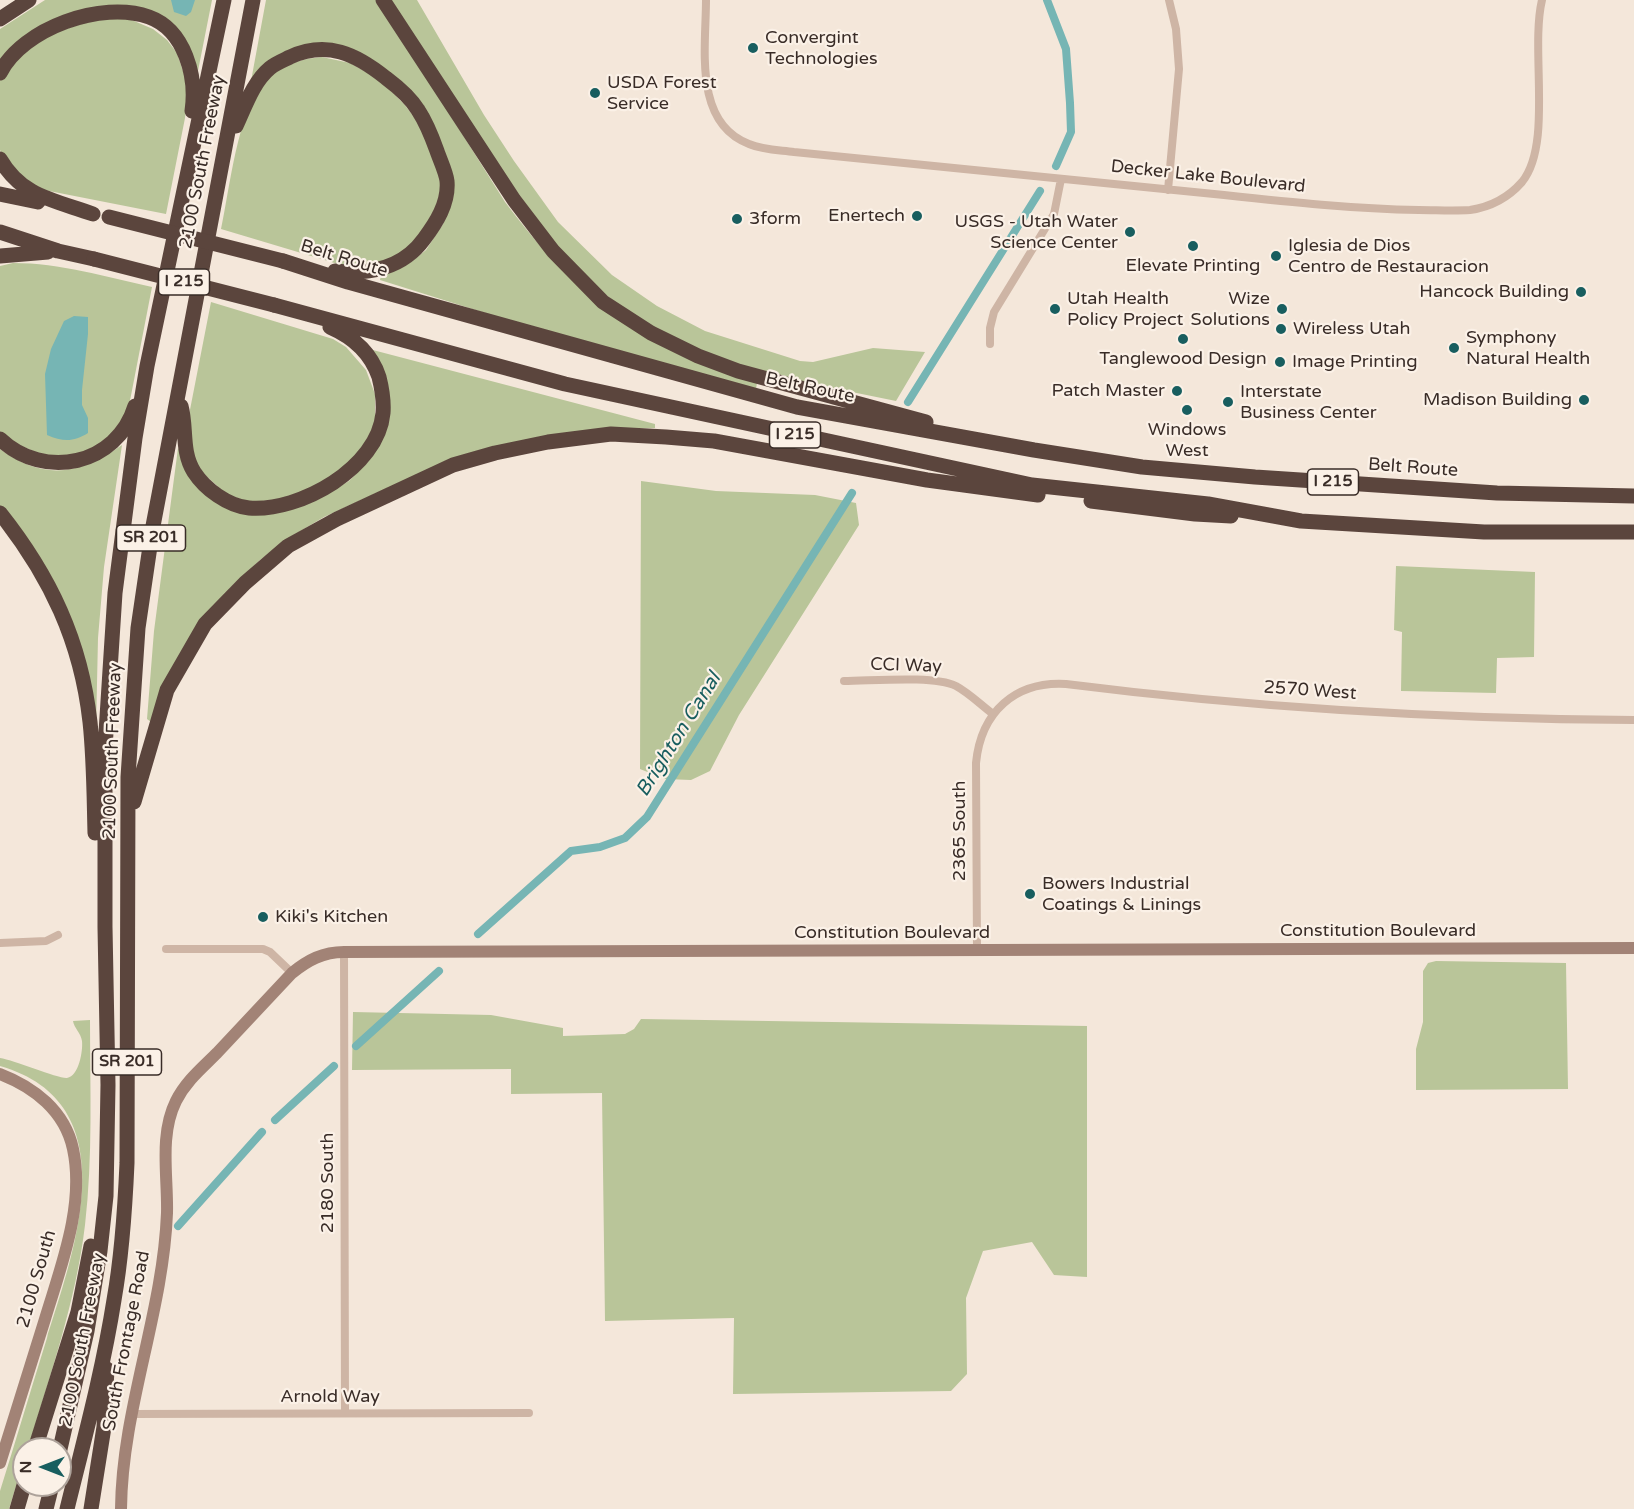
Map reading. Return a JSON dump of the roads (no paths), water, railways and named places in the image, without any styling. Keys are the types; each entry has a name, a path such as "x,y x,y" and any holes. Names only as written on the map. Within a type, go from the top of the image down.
{"highway":[{"path":"0,19 29,0"},
{"name":"2100 South Freeway","path":"63,1437 87,1331 100,1251 107,1173 105,748 114,605 135,438 147,366 224,0"},
{"name":"2100 South Freeway","path":"67,1509 114,1301 123,1225 127,1163 130,728 138,628 150,544 253,0"},
{"path":"383,0 514,200 553,251 603,302 651,333 698,356 738,371 1034,450"},
{"path":"0,73 16,51 30,38 51,27 94,13 131,13 149,17 172,33 192,70 194,98 172,240"},
{"path":"225,149 251,93 261,78 270,68 306,50 326,49 358,58 400,89 418,110 431,136 447,182 439,219 416,250 382,269 365,273 349,273 308,268"},
{"path":"0,159 11,177 27,190 93,214"},
{"name":"Belt Route","path":"0,194 109,217 284,261 360,285 796,407 1142,467 1497,494 1634,496"},
{"name":"I 215","path":"0,232 58,251 274,305 565,384 1032,485 1208,504 1300,521 1484,532 1634,532"},
{"path":"0,255 58,251"},
{"path":"178,396 183,416 184,444 188,461 195,474 212,492 232,503 247,508 267,508 293,502 318,492 344,476 362,458 374,439 383,415 383,392 376,369 367,352 339,331 297,312"},
{"path":"0,439 32,460 61,464 82,460 105,447 119,434 131,417 147,366"},
{"path":"128,822 167,690 205,624 245,583 288,546 337,519 453,465 495,453 548,442 611,434 714,441 927,480 1005,491 1195,514 1300,521"},
{"path":"0,513 19,537 45,578 66,623 81,669 90,722 95,836 105,927"},
{"path":"39,1437 78,1312 85,1278 101,1183 108,1085"},
{"path":"91,1509 104,1427 114,1301"}],"street":[{"name":"Decker Lake Boulevard","path":"706,0 706,82 713,111 732,135 749,145 769,149 1168,190 1386,210 1470,210 1498,202 1522,181 1535,154 1538,125 1538,31 1542,0"},
{"path":"1168,190 1179,69 1176,29 1169,0"},
{"path":"990,344 990,328 994,312 1054,214 1061,179"},
{"name":"CCI Way","path":"844,681 945,682 962,690 993,714"},
{"name":"2570 West","path":"993,714 1005,702 1021,692 1038,686 1057,684 1322,710 1480,717 1634,720"},
{"name":"2365 South","path":"977,950 976,763 981,734 993,714"},
{"path":"0,943 46,941 58,935"},
{"name":"Constitution Boulevard","path":"292,973 306,962 329,952 1634,948"},
{"path":"166,949 264,949 292,973"},
{"name":"2180 South","path":"344,952 345,1413"},
{"name":"South Frontage Road","path":"121,1509 124,1461 131,1414 159,1290 164,1256 167,1213 167,1145 172,1113 188,1083 292,973"},
{"name":"2100 South","path":"0,1074 32,1089 50,1105 62,1121 73,1149 75,1167 69,1237 0,1463"},
{"name":"Arnold Way","path":"131,1414 529,1413"}],"water":[{"path":"171,0 195,0 191,12 186,16 174,12"},
{"path":"74,316 88,317 82,405 88,418 88,433 78,438 63,440 47,435 45,374 51,349 64,321"}],"waterway":[{"name":"Brighton Canal","path":"1047,0 1066,49 1070,103 1071,132 1056,166"},
{"name":"Brighton Canal","path":"908,402 1040,191"},
{"name":"Brighton Canal","path":"478,934 571,851 600,847 625,838 647,817 852,493"},
{"name":"Brighton Canal","path":"356,1046 439,971"},
{"name":"Brighton Canal","path":"275,1120 334,1066"},
{"name":"Brighton Canal","path":"178,1226 262,1132"}],"place":[{"name":"Convergint Technologies","path":"753,48"},
{"name":"USDA Forest Service","path":"595,93"},
{"name":"Enertech","path":"917,216"},
{"name":"3form","path":"737,219"},
{"name":"USGS - Utah Water Science Center","path":"1130,232"},
{"name":"Elevate Printing","path":"1193,246"},
{"name":"Iglesia de Dios Centro de Restauracion","path":"1276,256"},
{"name":"Hancock Building","path":"1581,292"},
{"name":"Utah Health Policy Project","path":"1055,309"},
{"name":"Wize Solutions","path":"1282,309"},
{"name":"Wireless Utah","path":"1281,329"},
{"name":"Tanglewood Design","path":"1183,339"},
{"name":"Symphony Natural Health","path":"1454,348"},
{"name":"Image Printing","path":"1280,362"},
{"name":"Patch Master","path":"1177,391"},
{"name":"Madison Building","path":"1584,400"},
{"name":"Interstate Business Center","path":"1228,402"},
{"name":"Windows West","path":"1187,410"},
{"name":"Bowers Industrial Coatings & Linings","path":"1030,894"},
{"name":"Kiki's Kitchen","path":"263,917"}]}
